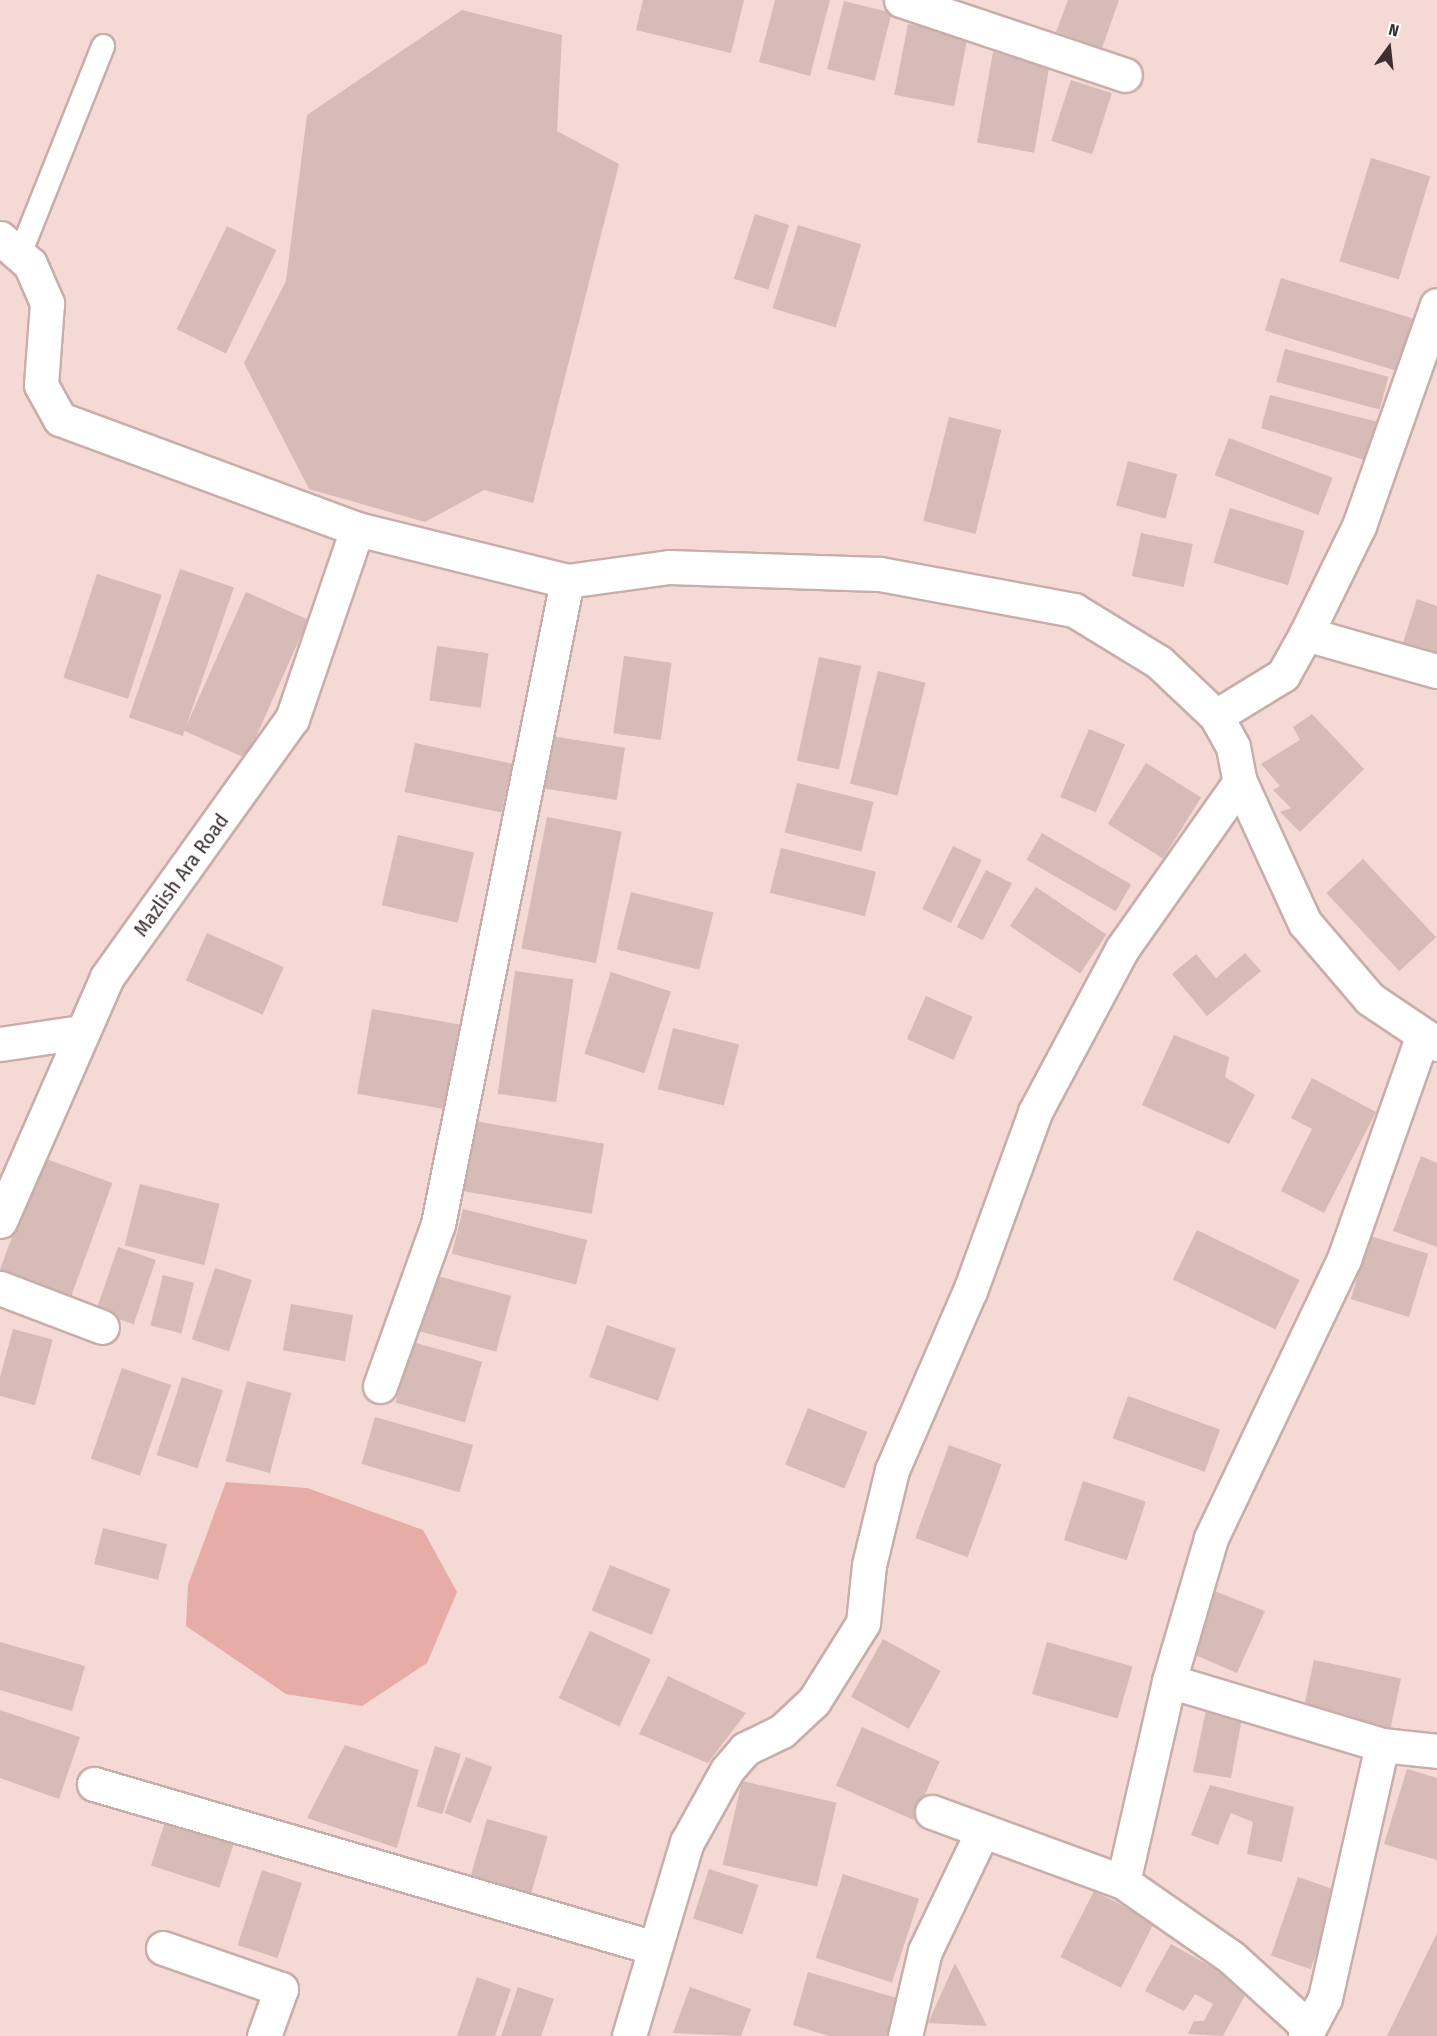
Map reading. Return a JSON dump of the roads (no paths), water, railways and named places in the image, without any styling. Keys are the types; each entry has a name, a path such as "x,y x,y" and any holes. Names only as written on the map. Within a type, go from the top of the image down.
{"street":[{"path":"901,0 1125,75"},
{"path":"10,246 47,303 41,385 60,419 357,529 567,581 669,567 880,574 960,586 1074,610 1160,662 1216,716 1233,747 1240,782 1305,923 1370,999 1430,1041 1344,1259 1211,1538 1169,1681 1123,1882"},
{"path":"1216,716 1283,675 1306,634 1359,526 1437,304"},
{"name":"Mazlish Ara Road","path":"0,1221 107,977 292,719 357,529"},
{"path":"380,1386 438,1224 567,581"},
{"path":"1306,634 1437,671"},
{"path":"629,2036 687,1842 727,1770 745,1749 782,1731 814,1701 862,1623 868,1565 892,1470 970,1291 1035,1112 1122,949 1240,782"},
{"path":"0,1044 81,1032"},
{"path":"0,1288 102,1328"},
{"path":"1169,1681 1382,1745 1437,1751"},
{"path":"932,1812 981,1834 1123,1882 1231,1957 1307,2032 1324,1998 1336,1953 1382,1745"},
{"path":"94,1784 655,1948"},
{"path":"905,2036 926,1951 981,1834"},
{"path":"163,1948 281,1989 264,2036"}],"lane":[{"path":"10,246 103,46"}]}
